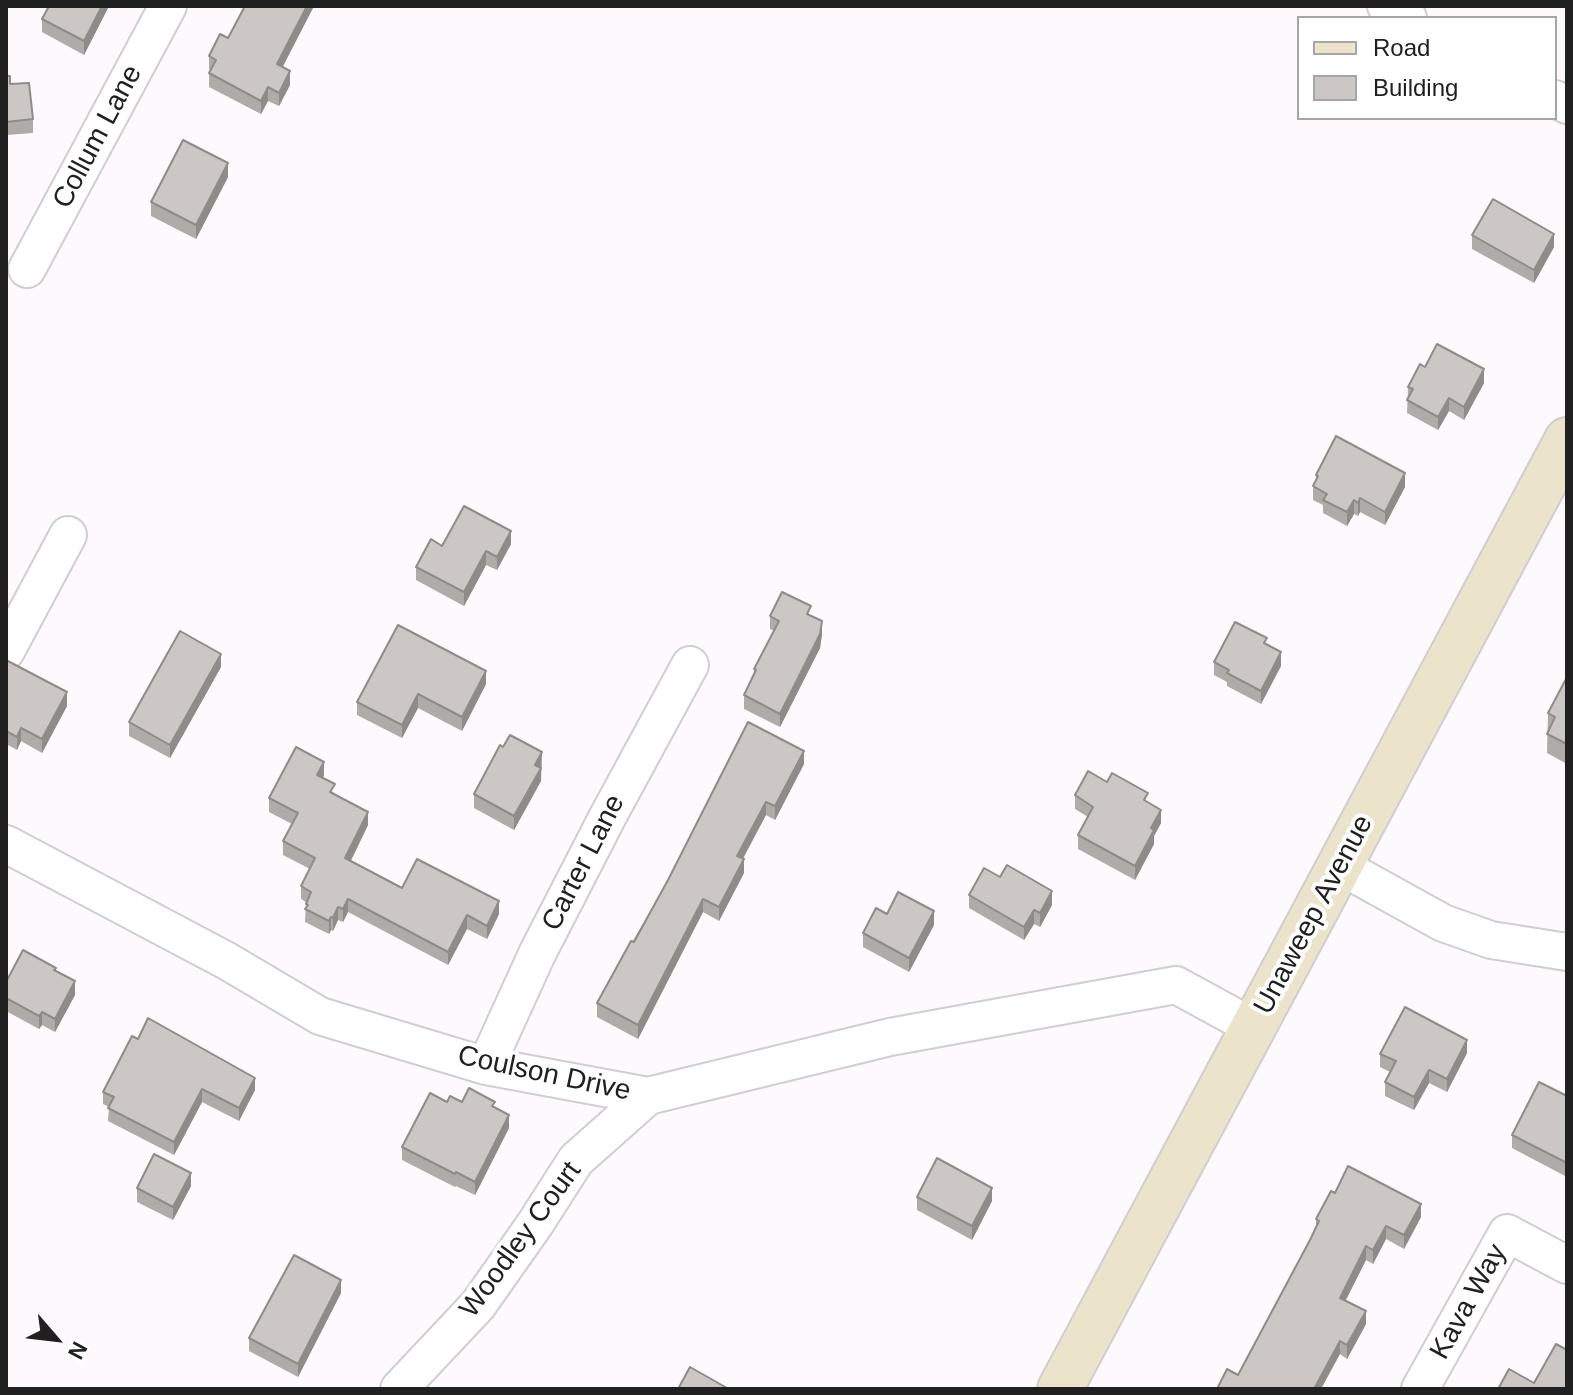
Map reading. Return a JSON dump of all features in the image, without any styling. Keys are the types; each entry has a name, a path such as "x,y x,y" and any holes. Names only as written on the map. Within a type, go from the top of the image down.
{"main road":[{"name":"Unaweep Avenue","path":"1060,1389 1567,440"}],"street":[{"name":"Collum Lane","path":"27,269 168,6"},
{"path":"1386,6 1404,16"},
{"path":"6,651 68,535"},
{"name":"Carter Lane","path":"486,1066 544,941 690,665"},
{"name":"Coulson Drive","path":"6,844 227,961 320,1016 486,1066 648,1096 890,1037 1176,985 1253,1027"},
{"path":"1340,866 1443,923 1491,940 1567,952"},
{"name":"Woodley Court","path":"399,1389 478,1305 576,1160 648,1096"},
{"name":"Kava Way","path":"1420,1389 1507,1233 1567,1265"}],"building":[{"path":"49,6 102,6 84,41 42,19"},
{"path":"245,6 307,6 277,64 290,71 279,93 268,87 261,101 209,73 216,60 209,56 220,34 228,38"},
{"path":"6,76 10,76 10,84 29,83 33,119 6,122"},
{"path":"183,140 228,163 196,225 151,202"},
{"path":"1493,199 1554,234 1534,270 1472,235"},
{"path":"1437,344 1484,369 1464,407 1449,398 1438,417 1407,400 1413,389 1408,387 1420,364 1425,367"},
{"path":"1336,436 1405,473 1385,512 1360,498 1358,503 1354,500 1347,512 1323,500 1327,494 1313,486"},
{"path":"464,506 511,531 497,557 486,551 464,592 416,567 431,539 442,546"},
{"path":"782,592 811,606 807,614 822,621 820,634 780,714 744,695 779,621 770,616"},
{"path":"1235,622 1267,638 1264,643 1281,652 1261,691 1227,673 1229,670 1214,662"},
{"path":"398,625 486,671 462,717 418,694 402,725 357,702"},
{"path":"180,631 221,654 170,745 129,722"},
{"path":"6,660 67,692 42,739 21,728 17,737 6,731"},
{"path":"1567,677 1567,744 1547,734 1555,717 1548,713"},
{"path":"748,722 804,751 775,806 766,802 737,856 744,859 719,907 703,899 638,1025 597,1003 668,880"},
{"path":"510,735 542,752 535,765 541,768 514,816 474,794 500,745 503,747"},
{"path":"296,747 324,762 317,775 335,784 330,792 368,812 345,858 402,888 417,859 499,901 487,926 467,915 448,952 348,899 343,909 338,907 329,921 305,909 311,892 301,886 315,858 283,841 298,813 269,798"},
{"path":"1088,771 1107,782 1112,773 1148,793 1144,800 1161,810 1135,866 1078,835 1093,807 1075,795"},
{"path":"1007,865 1052,891 1040,913 1034,910 1024,927 969,895 984,868 1000,877"},
{"path":"898,892 934,911 909,958 863,933 876,908 887,914"},
{"path":"23,950 75,981 55,1019 42,1012 39,1016 6,998 6,982"},
{"path":"1405,1007 1467,1040 1447,1079 1429,1070 1414,1097 1385,1082 1396,1061 1380,1054"},
{"path":"148,1018 255,1078 239,1108 202,1089 174,1142 108,1108 114,1097 103,1092 132,1036 138,1039"},
{"path":"1539,1082 1567,1096 1567,1163 1512,1135"},
{"path":"469,1088 495,1102 492,1106 509,1115 475,1182 402,1147 430,1093 447,1102 450,1096 462,1102"},
{"path":"154,1154 191,1173 173,1207 137,1188"},
{"path":"937,1158 992,1188 972,1226 917,1197"},
{"path":"1348,1166 1421,1204 1404,1235 1386,1226 1373,1250 1366,1246 1340,1298 1366,1311 1347,1345 1340,1341 1314,1389 1217,1389 1227,1369 1238,1375 1311,1238 1319,1221 1316,1219 1331,1191 1335,1193"},
{"path":"294,1255 341,1280 298,1364 249,1338"},
{"path":"1556,1344 1567,1350 1567,1389 1498,1389 1509,1369 1534,1383"},
{"path":"690,1367 727,1388 727,1389 678,1389"}]}
